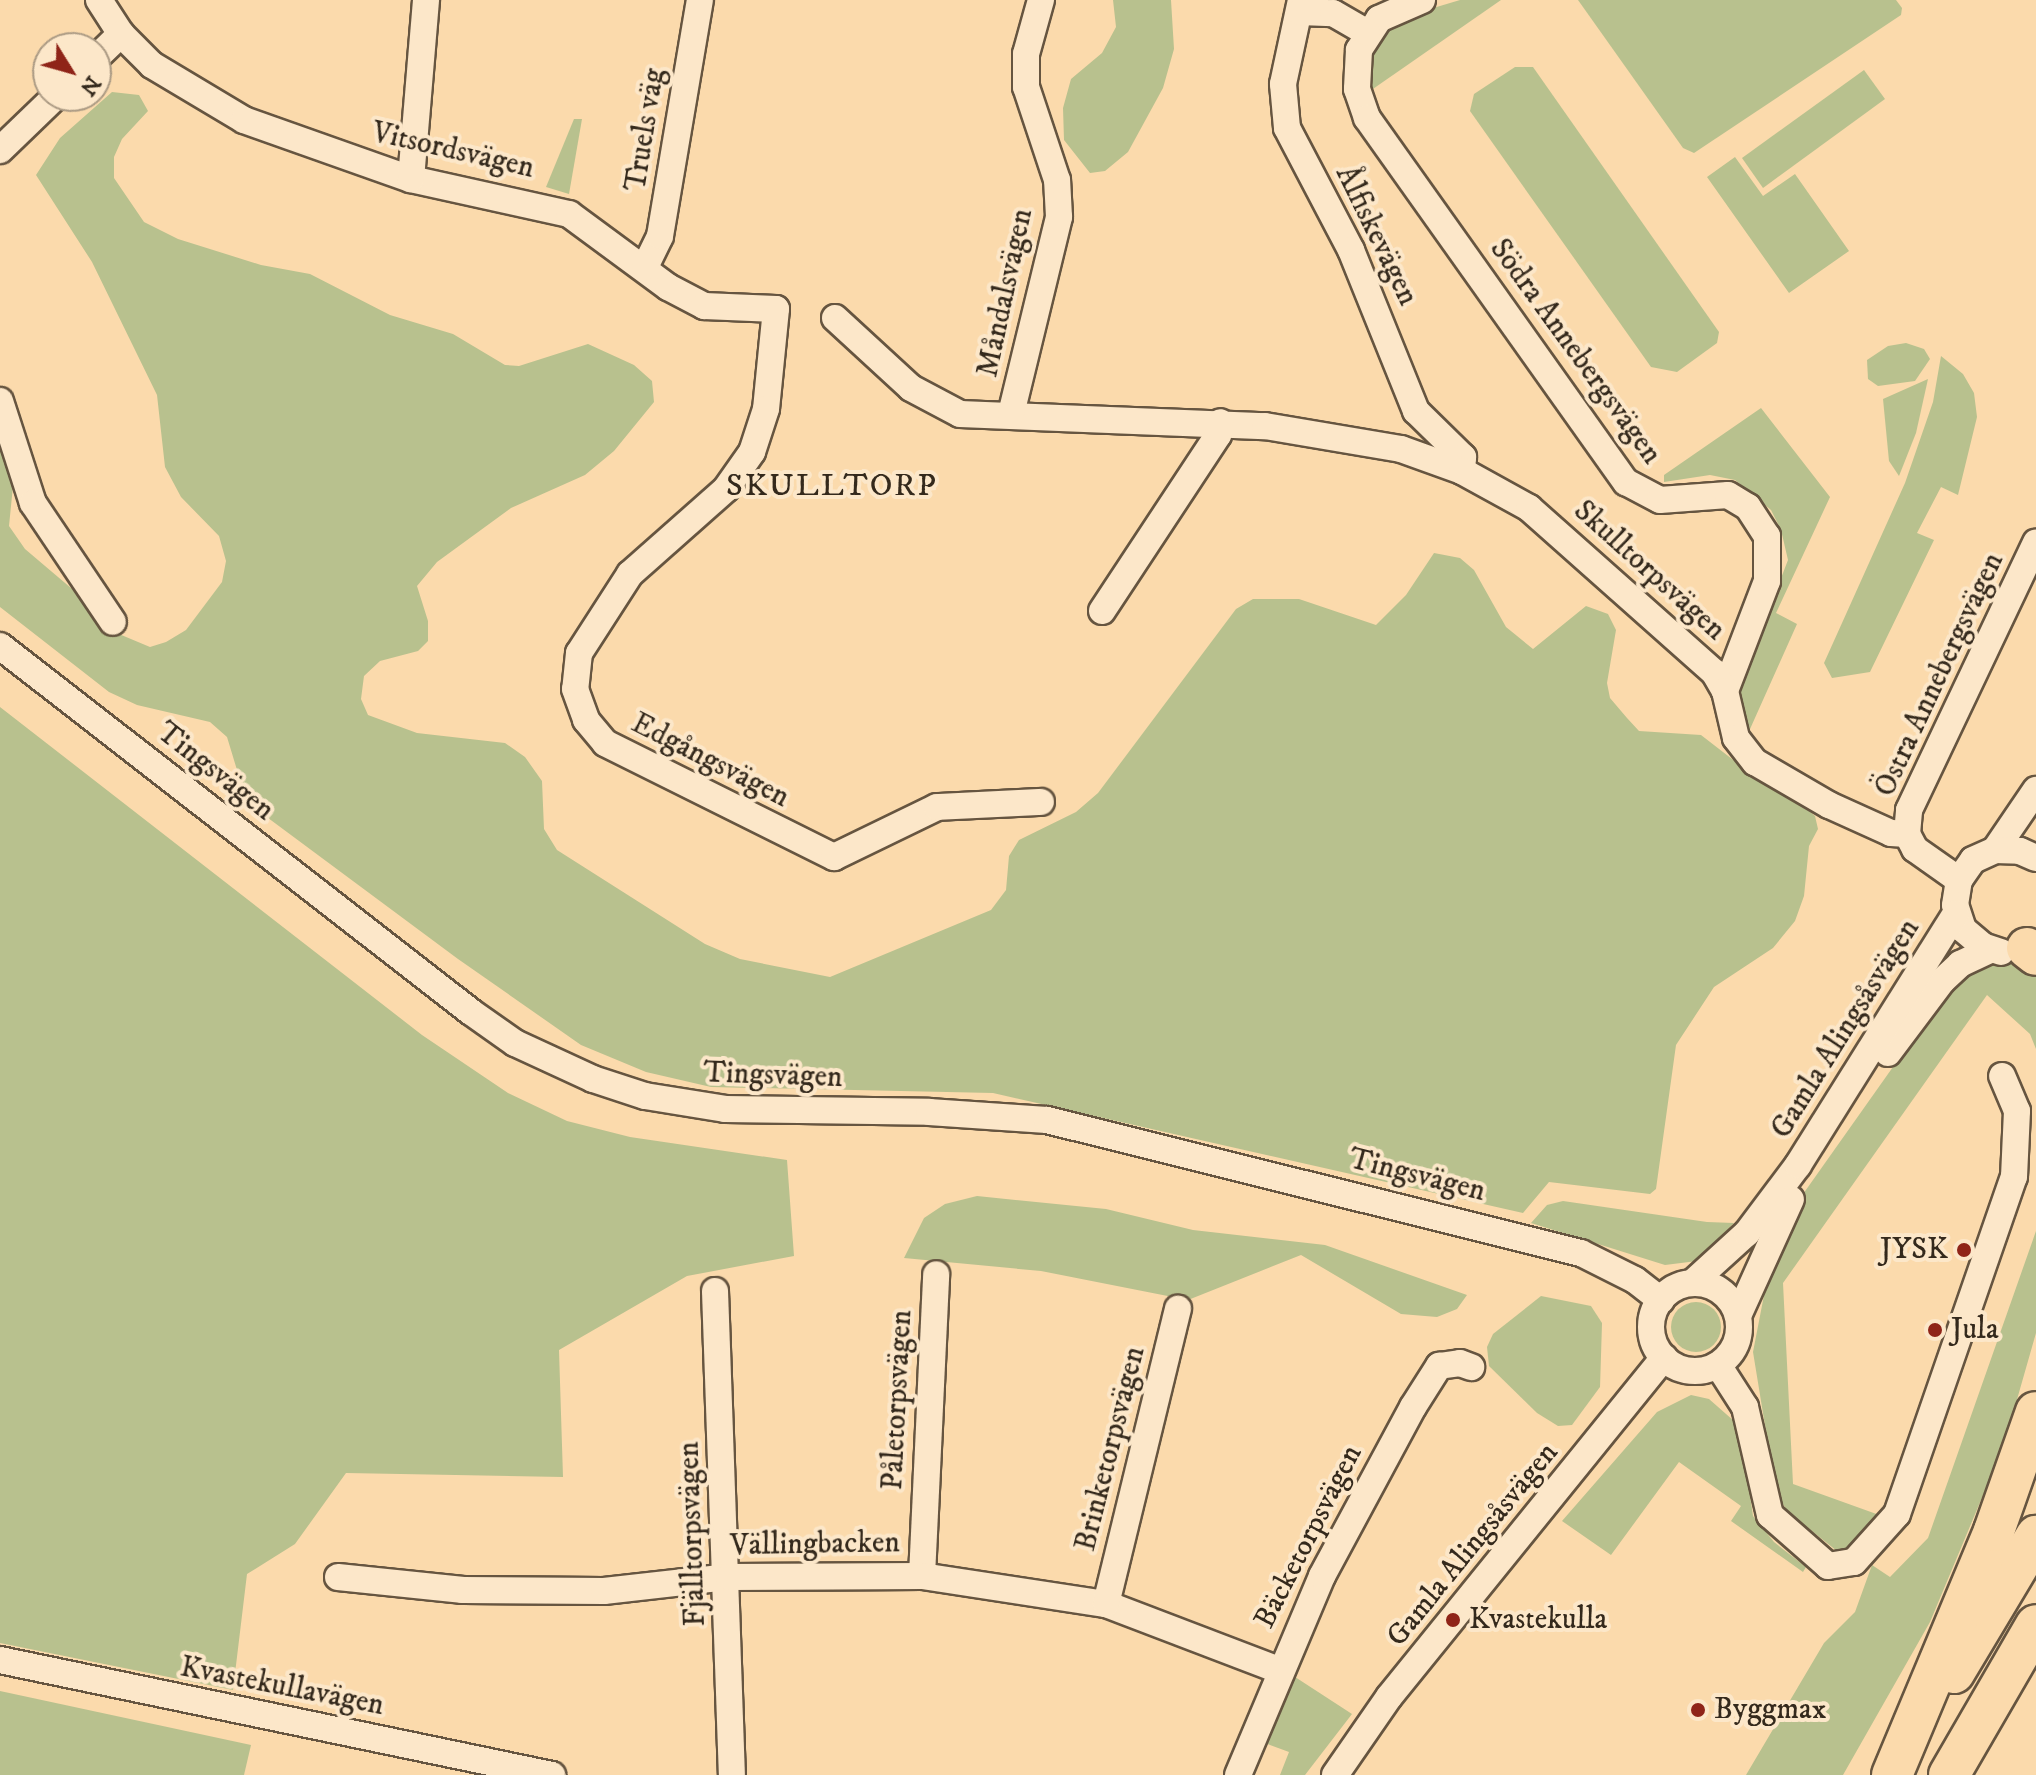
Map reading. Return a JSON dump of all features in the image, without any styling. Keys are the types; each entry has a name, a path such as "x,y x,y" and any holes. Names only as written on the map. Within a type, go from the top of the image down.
{"highway":[{"path":"1893,1775 1994,1531 2036,1412"},
{"path":"1893,1775 2036,1536"},
{"path":"1949,1775 2036,1625"}],"street":[{"name":"Vitsordsvägen","path":"99,0 121,34 152,65 211,105 292,141 411,179 569,214 704,306 776,309"},
{"path":"411,179 426,0"},
{"name":"Truels väg","path":"645,267 660,236 700,0"},
{"name":"Måndalsvägen","path":"1011,414 1059,217 1057,180 1026,87 1026,54 1041,0"},
{"path":"1367,33 1379,19 1422,0"},
{"name":"Ålfiskevägen","path":"1367,33 1333,13 1300,6 1283,84 1287,128 1357,264 1416,411 1463,457 1462,471"},
{"name":"Södra Annebergsvägen","path":"1367,33 1356,70 1367,118 1619,473 1652,499 1728,495 1762,525 1770,546 1767,581 1725,691"},
{"path":"112,43 121,34"},
{"path":"0,150 39,112"},
{"name":"Edgångsvägen","path":"776,309 766,409 752,452 726,489 630,574 587,634 575,670 586,720 605,743 623,754 834,857 937,807 1041,802"},
{"name":"Skulltorpsvägen","path":"835,318 939,407 960,414 1220,422 1401,449 1462,471 1541,518 1714,672 1725,691 1736,738 1755,762 1829,805 1891,833 1907,834"},
{"path":"0,401 33,503 113,622"},
{"path":"1102,611 1218,435 1220,422"},
{"name":"Östra Annebergsvägen","path":"1907,834 1909,810 2036,543"},
{"name":"Tingsvägen","path":"0,646 471,1012 515,1043 593,1079 645,1096 725,1109 929,1112 1047,1120 1581,1253 1661,1300"},
{"path":"1995,850 2036,790"},
{"path":"1907,834 1915,849 1959,880"},
{"path":"2022,949 1969,936 1956,913 1959,880 1973,860 1995,850 2020,851 2036,858"},
{"name":"Gamla Alingsåsvägen","path":"1692,1283 1747,1233 1798,1165 1956,913"},
{"name":"Gamla Alingsåsvägen","path":"1738,1316 1772,1231 1879,1065 1942,981 1960,964 2022,949"},
{"path":"1718,1365 1745,1407 1770,1515 1828,1566 1854,1562 1897,1514 2014,1177 2017,1111 2002,1076"},
{"name":"Påletorpsvägen","path":"922,1576 936,1274"},
{"path":"1692,1283 1721,1291 1738,1316 1736,1344 1718,1365 1689,1371 1664,1358 1651,1329 1661,1300 1692,1283"},
{"name":"Fjälltorpsvägen","path":"715,1291 729,1577 732,1775"},
{"name":"Brinketorpsvägen","path":"1106,1604 1178,1309"},
{"name":"Gamla Alingsåsvägen","path":"1335,1775 1389,1697 1664,1358"},
{"name":"Bäcketorpsvägen","path":"1238,1775 1279,1670 1363,1497 1430,1380 1447,1363 1471,1367"},
{"name":"Vällingbacken","path":"338,1577 463,1590 588,1591 729,1577 922,1576 1106,1604 1279,1670"},
{"name":"Kvastekullavägen","path":"0,1660 552,1775"}],"green space":[{"path":"1113,0 1171,0 1174,49 1163,88 1128,152 1105,171 1090,173 1064,140 1063,108 1071,79 1102,53 1116,27"},
{"path":"1460,0 1501,0 1370,91 1372,53 1400,18"},
{"path":"1578,0 1896,0 1902,8 1901,15 1694,153 1683,148"},
{"path":"1515,67 1533,67 1719,332 1717,343 1677,372 1651,367 1470,111 1474,94"},
{"path":"1864,70 1885,99 1763,188 1742,158"},
{"path":"112,92 139,95 148,111 122,139 114,157 114,178 144,222 178,239 261,265 310,274 390,315 453,334 505,365 519,366 588,344 634,365 652,381 654,402 614,451 585,475 511,508 437,562 417,586 428,621 428,641 418,651 380,661 364,676 361,699 368,715 417,733 505,743 525,757 542,781 544,829 557,850 705,944 740,959 830,977 991,910 1006,890 1009,856 1019,840 1076,812 1098,793 1236,609 1253,599 1299,599 1376,625 1406,595 1434,553 1460,558 1474,570 1506,627 1533,649 1586,606 1608,614 1616,630 1607,683 1610,698 1639,731 1701,735 1763,783 1802,805 1815,816 1818,829 1809,846 1804,896 1795,921 1773,948 1714,987 1676,1045 1656,1189 1650,1194 1549,1182 1523,1213 993,1093 711,1087 646,1072 581,1045 458,959 260,812 244,793 227,737 210,722 137,705 109,692 0,607 0,422 16,456 9,526 25,549 91,605 107,629 150,647 166,642 186,630 222,582 226,561 219,536 181,497 165,467 157,395 92,262 36,175 60,138 89,112 112,112"},
{"path":"574,119 582,119 569,194 546,187"},
{"path":"1735,157 1763,196 1795,174 1849,251 1789,293 1707,177"},
{"path":"1906,343 1924,349 1930,359 1915,381 1878,386 1868,379 1867,360 1888,346"},
{"path":"1941,356 1963,374 1974,393 1977,417 1958,495 1941,487 1917,533 1934,540 1870,672 1832,678 1824,663 1905,483 1933,402"},
{"path":"1928,379 1916,433 1899,476 1889,461 1883,399"},
{"path":"1761,408 1830,497 1776,613 1797,624 1746,738 1735,698 1788,560 1781,530 1771,510 1735,480 1710,475 1664,482 1664,475"},
{"path":"0,707 422,1035 508,1093 567,1121 630,1137 787,1160 794,1256 687,1276 559,1350 563,1477 346,1473 295,1544 247,1574 233,1690 0,1643"},
{"path":"2010,961 2036,971 2036,1049 2030,1034 1987,995 1783,1283 1793,1484 1882,1516 1846,1552 1837,1551 1788,1512 1776,1493 1753,1352 1772,1254 1796,1204 1946,992 1964,973 1990,962"},
{"path":"977,1196 1106,1209 1193,1230 1325,1245 1467,1295 1457,1309 1437,1317 1401,1314 1301,1255 1188,1300 1041,1271 904,1258 924,1218 945,1204"},
{"path":"1563,1201 1707,1222 1734,1223 1697,1261 1665,1265 1531,1223 1547,1205"},
{"path":"2036,1231 2036,1333 2004,1445 1930,1622 1843,1775 1746,1775 1824,1643 1855,1612 1872,1565 1890,1577 1928,1538"},
{"path":"1541,1296 1591,1306 1602,1323 1600,1387 1572,1425 1558,1426 1537,1413 1489,1366 1487,1347 1493,1334"},
{"path":"1696,1302 1713,1310 1721,1327 1713,1344 1696,1352 1679,1344 1671,1327 1679,1310"},
{"path":"1691,1395 1709,1399 1734,1421 1743,1447 1753,1516 1774,1542 1806,1567 1803,1572 1731,1521 1741,1506 1679,1462 1611,1555 1562,1521 1657,1412"},
{"path":"1292,1675 1352,1714 1305,1775 1280,1775 1289,1752 1265,1743"},
{"path":"0,1691 251,1745 244,1775 0,1775"}],"place":[{"name":"JYSK","path":"1964,1250"},
{"name":"Jula","path":"1935,1330"},
{"name":"Kvastekulla","path":"1453,1620"},
{"name":"Byggmax","path":"1698,1710"}],"district":[{"name":"SKULLTORP","path":"832,486"}]}
